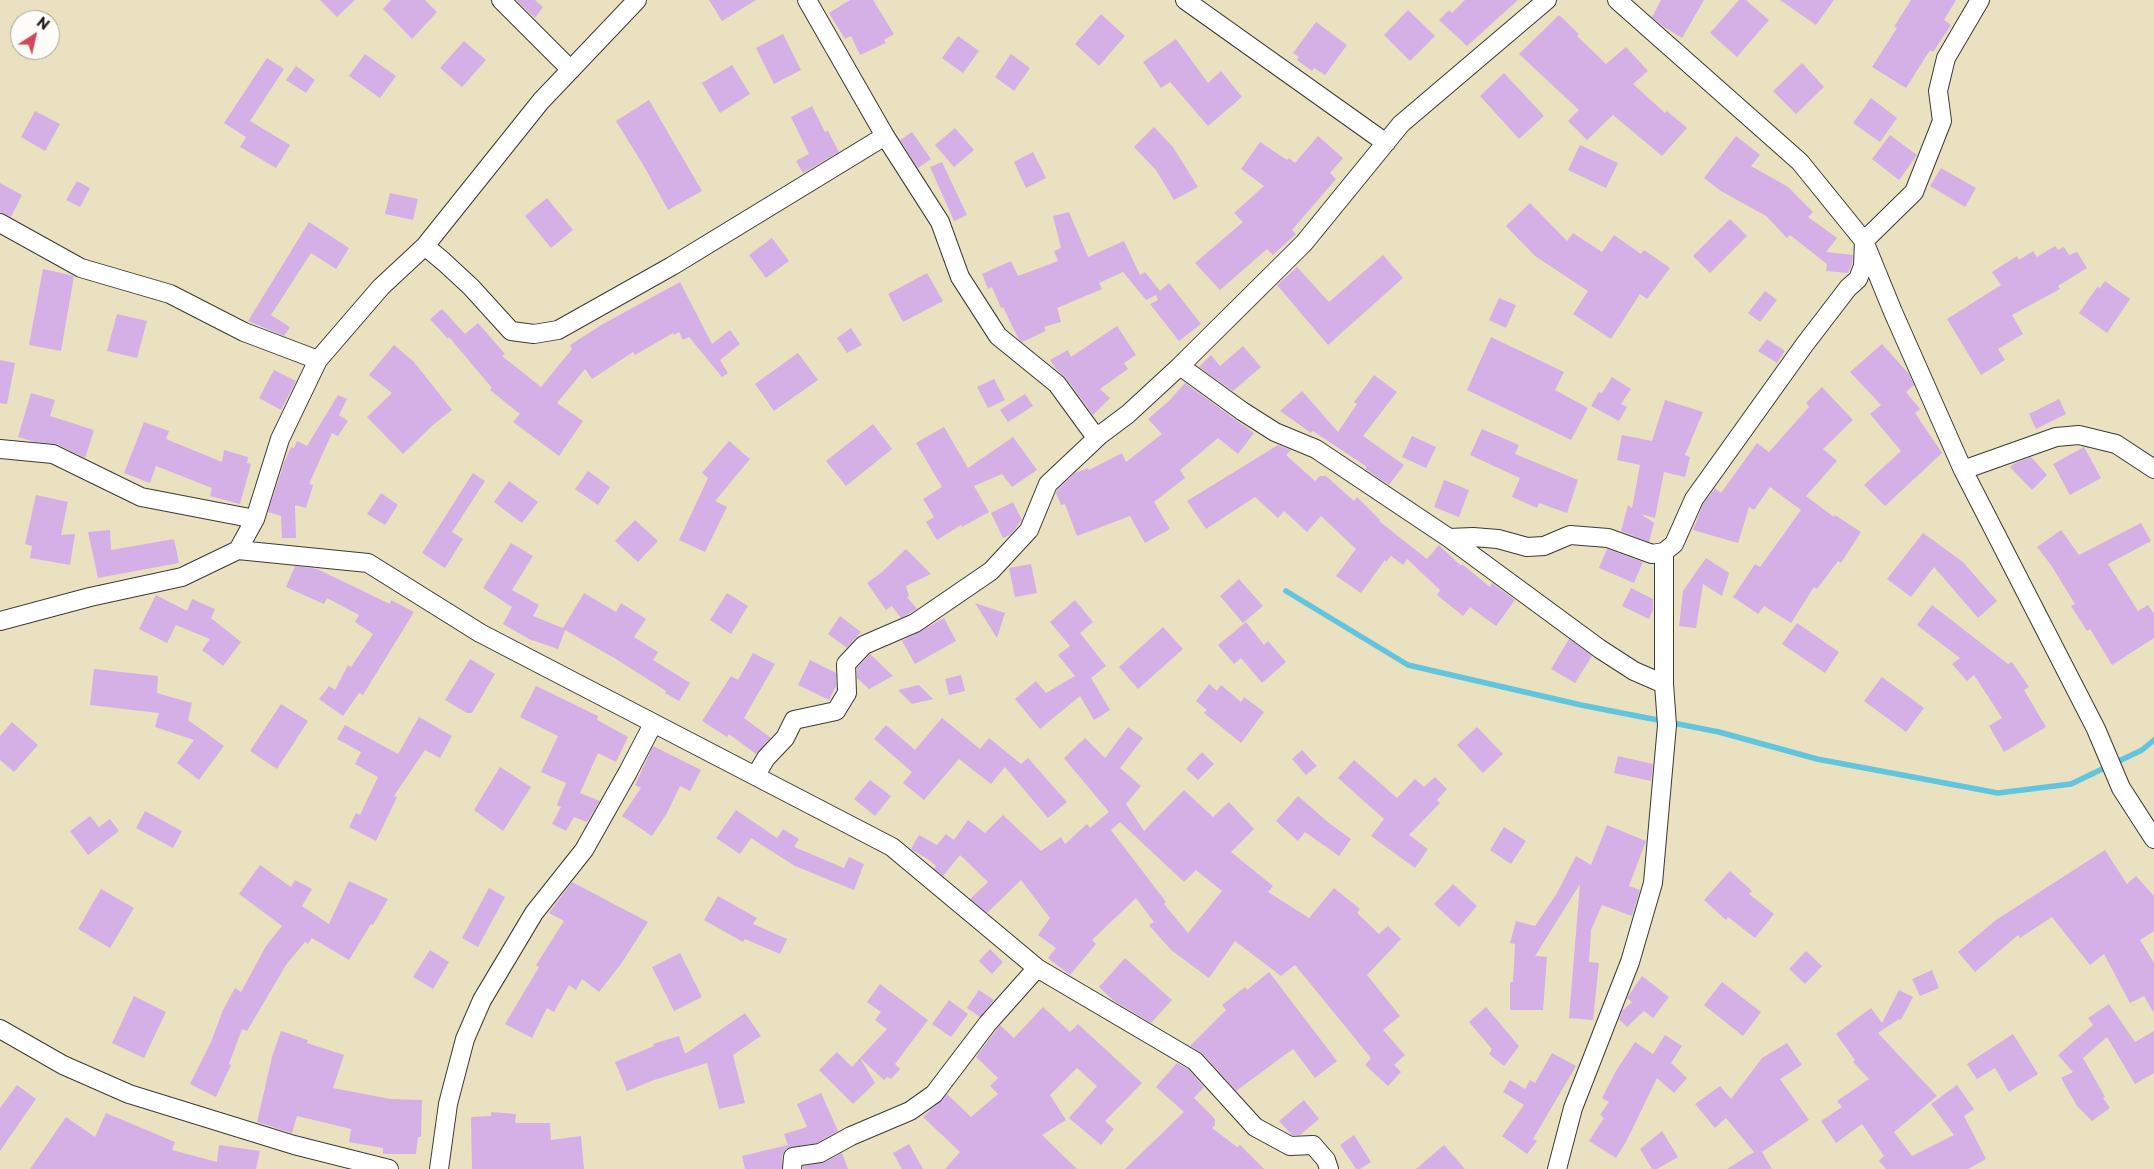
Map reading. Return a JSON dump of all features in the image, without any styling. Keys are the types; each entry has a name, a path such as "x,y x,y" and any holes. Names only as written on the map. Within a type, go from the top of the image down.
{"street":[{"path":"501,0 571,70"},
{"path":"238,550 255,519 280,439 318,360 381,287 425,246 541,101 637,0"},
{"path":"807,0 885,136 940,222 960,277 998,336 1058,384 1092,432 1100,435"},
{"path":"1185,0 1386,143"},
{"path":"756,775 766,758 785,738 794,720 836,711 847,693 846,664 864,646 914,623 991,571 1029,530 1048,484 1100,435 1128,414 1180,366 1304,243 1401,124 1547,0"},
{"path":"1617,0 1800,162 1864,241 1893,312 1963,470 2096,729 2121,788 2154,839"},
{"path":"1449,538 1498,539 1527,547 1544,546 1570,535 1608,538 1652,554 1664,552 1674,544 1694,499 1805,344 1848,288 1858,278 1862,266 1864,241 1914,192 1942,121 1938,91 1946,58 1980,0"},
{"path":"425,246 471,287 511,332 534,334 558,330 672,266 885,136"},
{"path":"0,223 81,268 170,294 244,332 318,360"},
{"path":"1180,366 1275,432 1316,449 1449,538 1634,671 1664,684"},
{"path":"1963,470 2056,437 2079,435 2116,444 2154,469"},
{"path":"0,449 53,454 141,497 255,519"},
{"path":"0,621 90,597 182,577 238,550 368,563 480,633 892,847 1037,968 1195,1061 1255,1127 1290,1146 1312,1145 1326,1160 1329,1169"},
{"path":"1557,1169 1573,1108 1630,962 1653,883 1667,725 1664,684 1664,552"},
{"path":"438,1169 448,1104 465,1039 482,1000 534,913 584,850 653,724"},
{"path":"792,1169 793,1157 820,1153 851,1136 910,1111 934,1094 988,1023 1037,968"},
{"path":"0,1029 63,1065 129,1094 294,1144 388,1169"}],"building":[{"path":"320,0 355,0 337,17"},
{"path":"391,0 425,0 437,12 412,39 383,9"},
{"path":"516,0 535,0 543,7 535,18"},
{"path":"709,0 756,0 722,21"},
{"path":"850,0 873,0 894,34 884,40 886,43 860,55 851,36 845,39 829,13"},
{"path":"1465,0 1518,0 1467,46 1439,20 1449,10 1452,13"},
{"path":"1661,0 1704,0 1682,38 1652,17"},
{"path":"1739,0 1746,0 1769,20 1737,57 1710,33"},
{"path":"1780,0 1834,0 1816,25"},
{"path":"1911,0 1956,0 1944,20 1951,25 1933,52 1930,50 1906,88 1872,67 1897,28 1894,27"},
{"path":"1408,10 1435,36 1410,61 1384,35"},
{"path":"1101,14 1125,36 1099,66 1075,44"},
{"path":"1559,15 1579,34 1577,36 1606,64 1626,47 1648,71 1633,84 1665,113 1667,111 1687,128 1662,156 1613,115 1587,140 1568,121 1579,110 1519,54"},
{"path":"1316,22 1347,45 1325,75 1314,68 1312,71 1297,60 1299,57 1293,53"},
{"path":"783,34 801,70 774,84 756,48"},
{"path":"958,36 979,51 963,73 942,58"},
{"path":"1176,39 1208,83 1221,71 1242,97 1208,126 1170,82 1161,88 1143,62"},
{"path":"464,41 486,60 462,87 440,68"},
{"path":"365,54 396,76 380,98 349,76"},
{"path":"1011,54 1030,68 1014,91 995,77"},
{"path":"267,58 284,69 250,121 290,145 276,168 240,147 246,137 224,123"},
{"path":"1802,63 1824,87 1796,114 1773,91"},
{"path":"732,65 750,94 720,113 702,83"},
{"path":"296,66 315,80 306,93 286,80"},
{"path":"1504,73 1544,116 1519,139 1480,96"},
{"path":"1871,98 1897,118 1880,142 1853,123"},
{"path":"649,100 702,191 668,210 616,121"},
{"path":"812,106 825,132 828,131 839,152 803,173 796,161 809,154 791,117"},
{"path":"35,111 60,124 45,151 21,137"},
{"path":"1154,127 1173,147 1198,187 1174,200 1156,170 1134,147"},
{"path":"955,128 974,150 954,167 935,145"},
{"path":"912,132 931,159 918,168 900,140"},
{"path":"1890,135 1917,155 1899,180 1872,159"},
{"path":"1318,136 1343,158 1330,173 1336,179 1292,230 1296,234 1273,255 1267,249 1220,290 1195,263 1243,222 1234,213 1264,186 1241,169 1260,142 1287,160 1289,158 1295,163"},
{"path":"1736,136 1760,155 1751,166 1788,187 1813,212 1808,217 1837,238 1826,252 1853,255 1848,273 1826,271 1827,264 1790,235 1787,238 1766,216 1721,191 1704,178"},
{"path":"1580,145 1618,163 1606,188 1568,170"},
{"path":"1033,152 1046,178 1026,188 1014,162"},
{"path":"942,162 967,215 954,221 930,167"},
{"path":"1941,168 1976,188 1965,207 1930,186"},
{"path":"77,181 90,188 80,207 66,200"},
{"path":"0,183 22,195 11,217 0,212"},
{"path":"390,193 418,199 413,220 385,214"},
{"path":"547,198 573,230 551,248 525,216"},
{"path":"1530,203 1567,241 1573,233 1602,252 1614,235 1641,254 1644,250 1670,268 1647,299 1640,294 1611,339 1573,314 1588,291 1535,256 1506,226"},
{"path":"1069,212 1088,257 1124,241 1140,275 1145,272 1160,291 1169,283 1201,324 1179,341 1150,304 1158,300 1156,295 1146,300 1123,272 1099,283 1102,289 1057,308 1061,322 1044,327 1046,331 1022,342 1018,338 1003,307 1001,308 992,287 988,289 982,274 1011,261 1018,276 1058,261 1054,251 1061,248 1053,216"},
{"path":"1730,219 1747,236 1710,273 1693,256"},
{"path":"309,222 349,248 336,269 311,253 271,315 290,327 284,336 248,321"},
{"path":"772,238 789,261 766,278 749,255"},
{"path":"2055,246 2058,250 2064,247 2069,255 2077,252 2087,268 2058,286 2060,289 2012,315 2023,334 1998,349 2005,360 1981,375 1947,319 2001,285 1992,272 2017,256 2019,260 2033,251 2037,257"},
{"path":"1383,255 1403,278 1328,345 1277,285 1297,267 1329,302"},
{"path":"43,269 74,276 61,351 29,345"},
{"path":"927,273 943,301 903,322 888,294"},
{"path":"2105,281 2130,299 2107,333 2079,313 2098,286 2099,289"},
{"path":"680,282 712,344 730,330 740,344 720,360 728,373 722,377 689,337 683,340 679,332 674,335 673,333 635,355 633,352 592,379 585,369 557,403 583,421 559,456 513,422 520,414 490,390 492,388 449,337 448,339 430,319 442,309 465,334 478,323 505,354 502,356 541,387 572,349 570,345 603,324"},
{"path":"1765,291 1777,300 1760,322 1748,313"},
{"path":"1499,298 1516,305 1506,328 1489,320"},
{"path":"117,314 147,321 137,358 107,351"},
{"path":"1117,326 1136,355 1124,363 1128,369 1100,389 1110,398 1093,415 1066,378 1055,368 1050,360 1068,350 1071,357"},
{"path":"851,328 862,345 847,353 837,338"},
{"path":"1491,337 1564,372 1555,390 1588,408 1571,440 1467,390"},
{"path":"1767,339 1785,351 1777,363 1758,351"},
{"path":"1882,344 1909,374 1914,385 1906,392 1920,409 1915,413 1942,453 1885,506 1864,485 1901,451 1870,414 1881,405 1850,372"},
{"path":"394,345 414,362 452,410 433,425 403,454 367,417 392,393 369,375"},
{"path":"1243,346 1261,367 1233,391 1199,367 1211,355 1220,366"},
{"path":"798,353 818,380 774,411 755,384"},
{"path":"0,360 15,363 7,404 0,403"},
{"path":"274,370 296,381 281,410 259,398"},
{"path":"1374,375 1397,392 1363,436 1404,465 1389,485 1365,469 1367,467 1313,431 1311,433 1280,411 1302,391 1338,432 1357,404 1354,402"},
{"path":"1612,377 1631,389 1621,404 1627,407 1619,421 1591,406 1599,392 1602,393"},
{"path":"994,379 1005,400 988,408 977,387"},
{"path":"1185,383 1254,433 1238,454 1218,438 1180,470 1185,478 1154,502 1170,529 1145,543 1130,516 1077,536 1065,504 1061,505 1056,493 1057,490 1075,473 1088,468 1089,470 1122,453 1126,462 1162,434 1148,419 1169,401"},
{"path":"1822,387 1853,420 1823,449 1837,461 1806,496 1834,517 1835,515 1861,532 1841,563 1838,561 1817,589 1814,587 1791,623 1764,606 1758,614 1733,597 1755,564 1760,567 1801,510 1770,487 1754,510 1749,507 1738,543 1693,530 1703,504 1715,488 1721,493 1757,443 1769,452 1809,407 1806,403"},
{"path":"31,393 55,400 50,416 94,430 85,458 57,444 35,442 18,437"},
{"path":"1025,394 1033,406 1008,422 1000,410"},
{"path":"338,395 347,399 339,415 348,421 338,436 332,433 309,484 313,485 306,508 295,505 296,538 282,538 281,516 268,512 284,463 291,447 294,448 297,441 307,446"},
{"path":"2059,399 2066,414 2036,429 2029,414"},
{"path":"1665,400 1703,412 1685,455 1690,457 1685,477 1664,472 1655,518 1641,514 1654,523 1649,542 1621,531 1628,505 1632,508 1640,465 1617,460 1622,435 1652,441"},
{"path":"144,422 169,431 166,439 222,462 224,450 248,457 247,463 251,464 240,504 210,496 212,488 156,466 150,483 124,473"},
{"path":"873,424 892,449 846,486 826,461"},
{"path":"944,427 968,468 1013,437 1037,470 1012,487 1002,474 974,486 989,512 962,527 961,525 937,540 926,522 934,517 923,499 942,487 916,443"},
{"path":"1482,429 1519,445 1515,454 1578,480 1567,513 1539,503 1537,508 1512,497 1520,478 1470,455"},
{"path":"1412,436 1436,447 1426,468 1402,457"},
{"path":"729,441 750,459 715,501 727,507 705,552 679,540 708,478 702,473"},
{"path":"1278,445 1291,450 1286,455 1315,481 1320,476 1326,476 1354,501 1357,497 1379,521 1427,559 1439,545 1461,566 1462,564 1490,587 1492,583 1515,600 1496,626 1470,607 1463,616 1437,595 1440,590 1407,559 1403,565 1391,556 1386,562 1385,560 1361,593 1336,576 1356,549 1321,516 1307,532 1284,511 1278,518 1255,497 1206,529 1187,501"},
{"path":"2084,447 2101,478 2070,495 2053,464"},
{"path":"2031,457 2047,475 2032,490 2010,467"},
{"path":"588,471 610,487 598,505 575,489"},
{"path":"473,473 485,481 452,532 463,539 445,568 422,553"},
{"path":"1444,480 1469,490 1459,517 1434,507"},
{"path":"509,481 538,502 522,523 494,502"},
{"path":"381,493 398,505 385,525 367,514"},
{"path":"36,495 68,502 61,535 75,534 70,565 30,558 32,546 25,544"},
{"path":"1013,502 1022,520 1010,535 1003,538 991,513"},
{"path":"635,520 658,541 638,562 615,541"},
{"path":"2141,523 2151,541 2108,564 2138,611 2148,605 2154,614 2154,638 2112,665 2090,629 2087,631 2071,606 2075,604 2051,565 2037,547 2061,530 2079,555"},
{"path":"110,530 111,550 174,539 179,563 98,578 88,532"},
{"path":"1923,533 1963,562 1997,601 1978,618 1934,567 1911,597 1887,579"},
{"path":"511,543 533,556 512,590 539,605 533,616 563,628 584,593 616,612 621,603 646,619 634,637 658,652 653,660 690,683 679,701 616,659 565,630 558,649 529,639 503,624 512,607 483,588"},
{"path":"906,549 931,574 906,586 909,596 907,597 917,609 901,618 892,606 886,610 867,583 882,572"},
{"path":"1607,549 1643,562 1634,583 1599,568"},
{"path":"1706,558 1729,573 1722,596 1703,584 1696,628 1679,626 1683,591"},
{"path":"1031,564 1037,593 1015,597 1009,568"},
{"path":"295,566 317,569 390,604 391,600 414,612 363,695 359,693 343,716 319,699 329,686 335,690 348,665 351,667 373,634 355,622 359,615 327,598 324,604 286,587"},
{"path":"1239,579 1263,606 1243,623 1220,596"},
{"path":"1631,588 1653,599 1653,610 1649,619 1622,606"},
{"path":"727,593 748,606 731,634 710,620"},
{"path":"156,595 187,611 192,599 215,609 211,618 241,642 223,666 202,650 210,639 176,625 167,643 139,629"},
{"path":"1075,600 1093,622 1080,633 1106,666 1091,678 1110,710 1094,720 1080,696 1040,729 1015,699 1036,681 1046,693 1075,676 1058,655 1070,646 1050,622"},
{"path":"975,603 1005,613 997,638"},
{"path":"1932,605 2008,664 2012,662 2029,687 2024,690 2046,727 2004,752 1989,726 2002,718 1974,675 1967,681 1952,664 1960,658 1917,625"},
{"path":"840,616 861,632 847,648 828,634"},
{"path":"944,618 956,641 915,664 902,641"},
{"path":"1246,622 1264,645 1268,641 1286,662 1262,683 1241,658 1234,664 1218,645"},
{"path":"1797,623 1839,652 1825,673 1782,644"},
{"path":"1163,627 1183,649 1138,689 1119,667"},
{"path":"1569,639 1592,656 1575,683 1551,669"},
{"path":"753,653 775,664 744,718 771,738 756,754 729,734 727,737 702,721 731,676 738,680"},
{"path":"870,654 893,676 869,689 857,678 857,668"},
{"path":"470,659 495,674 472,713 467,713 445,700"},
{"path":"810,660 836,673 836,686 829,700 798,685"},
{"path":"94,669 158,676 157,693 192,703 188,720 224,746 199,780 177,763 194,740 155,727 159,713 90,705"},
{"path":"961,675 965,691 949,695 945,679"},
{"path":"1882,677 1924,708 1906,732 1864,701"},
{"path":"1209,684 1217,691 1221,685 1241,702 1244,697 1264,712 1241,743 1204,713 1207,710 1196,701"},
{"path":"919,685 933,699 912,704 898,690"},
{"path":"536,686 598,716 597,720 628,737 616,762 598,753 580,793 600,801 587,822 574,817 566,831 552,824 561,807 557,805 566,783 541,772 558,736 520,717"},
{"path":"281,704 308,721 277,769 250,751"},
{"path":"419,717 452,736 440,758 425,750 394,796 397,797 376,841 349,827 356,813 360,815 378,777 355,764 361,752 337,739 345,725 398,754"},
{"path":"942,718 980,749 989,738 1021,764 1028,758 1067,802 1048,818 1005,767 991,784 959,759 924,800 903,783 912,772 874,739 886,725 915,750"},
{"path":"12,722 38,745 14,772 0,760 0,736"},
{"path":"1128,727 1143,738 1120,768 1141,786 1126,804 1144,831 1184,790 1213,817 1229,802 1254,829 1231,852 1273,886 1268,892 1309,918 1334,888 1360,909 1357,913 1379,934 1388,926 1401,939 1367,975 1400,1016 1383,1030 1405,1055 1394,1065 1401,1072 1388,1086 1365,1065 1371,1058 1295,965 1281,976 1235,941 1209,978 1171,950 1149,925 1154,922 1136,898 1092,940 1096,944 1070,975 1048,958 1056,948 1038,935 1050,918 1021,880 987,913 970,899 988,882 960,855 943,876 934,869 936,866 929,860 911,849 919,835 937,845 946,834 954,840 968,820 985,833 1003,815 1041,851 1061,837 1065,844 1087,824 1090,828 1109,812 1064,758 1085,738 1105,758","holes":["1120,822 1184,882 1196,870 1222,891 1188,933 1164,904 1166,902 1111,830"]},
{"path":"1477,727 1503,754 1483,773 1457,745"},
{"path":"653,746 701,770 690,791 680,786 667,813 652,836 622,816 641,788 635,785"},
{"path":"1302,750 1317,766 1306,775 1292,759"},
{"path":"1202,752 1214,764 1198,780 1186,769"},
{"path":"1618,756 1653,764 1651,781 1614,773"},
{"path":"1354,760 1397,798 1415,779 1424,787 1435,777 1447,789 1437,800 1440,803 1409,835 1428,849 1415,868 1371,836 1384,819 1338,778"},
{"path":"500,767 531,787 503,831 474,810"},
{"path":"870,780 891,796 875,816 854,799"},
{"path":"1298,796 1351,839 1339,856 1305,832 1298,841 1276,821"},
{"path":"736,810 777,838 783,829 799,839 794,847 844,868 849,857 864,864 854,890 795,866 751,838 740,854 716,838"},
{"path":"145,811 182,831 173,848 136,828"},
{"path":"90,816 99,827 110,819 119,831 88,855 70,831"},
{"path":"1607,825 1646,841 1629,886 1640,890 1632,916 1602,905 1591,930 1589,962 1599,963 1593,1020 1569,1018 1580,884 1535,956 1547,957 1543,1010 1510,1010 1510,982 1513,982 1515,944 1510,943 1516,921 1535,926 1557,893 1576,856 1591,865"},
{"path":"1504,827 1526,841 1511,864 1490,850"},
{"path":"2105,850 2127,884 2136,876 2154,896 2154,931 2140,940 2154,963 2154,1013 2144,996 2130,1003 2104,954 2090,965 2052,917 2020,938 2018,935 1975,972 1958,952 1996,920"},
{"path":"260,865 291,887 295,880 312,889 302,906 329,924 349,881 388,899 349,960 312,938 308,944 305,942 286,965 247,1031 242,1029 229,1064 231,1065 216,1097 190,1084 211,1042 223,1010 235,988 241,992 266,946 282,926 239,894"},
{"path":"1730,871 1752,891 1749,894 1774,914 1755,938 1728,917 1726,920 1704,900"},
{"path":"572,882 648,922 621,964 599,992 582,979 576,990 569,985 554,1012 547,1008 532,1038 505,1024 539,967 536,965 564,921 549,913"},
{"path":"1453,884 1477,906 1459,927 1434,904"},
{"path":"489,888 505,897 478,947 462,938"},
{"path":"101,889 134,908 110,948 78,929"},
{"path":"718,896 757,918 753,924 787,939 780,954 745,939 743,942 704,920"},
{"path":"990,949 1003,962 992,974 979,961"},
{"path":"430,950 449,962 433,989 413,977"},
{"path":"1806,951 1822,966 1805,984 1789,969"},
{"path":"680,953 702,997 674,1011 652,967"},
{"path":"1125,958 1172,1000 1151,1023 1114,1001 1099,987"},
{"path":"1932,970 1939,988 1920,996 1912,979"},
{"path":"1269,972 1337,1061 1315,1078 1293,1049 1236,1091 1203,1054 1190,1046 1226,1010 1222,1005 1245,987 1247,990"},
{"path":"1642,976 1669,997 1653,1018 1644,1011 1627,1027 1619,1019 1622,1011 1632,1002 1627,998"},
{"path":"1722,982 1761,1012 1743,1036 1704,1005"},
{"path":"880,984 928,1020 895,1064 900,1069 891,1079 887,1077 884,1080 860,1058 887,1029 875,1020 881,1012 867,1002"},
{"path":"979,990 994,1000 980,1017 967,1008"},
{"path":"1899,990 1913,997 1901,1020 1899,1019 1878,1033 1937,1096 1894,1132 1912,1156 1954,1135 1931,1104 1957,1085 1974,1109 1964,1116 1986,1159 1968,1169 1886,1169 1879,1161 1884,1156 1862,1124 1836,1143 1821,1121 1842,1107 1837,1101 1869,1079 1853,1062 1855,1060 1836,1034 1871,1008 1882,1023"},
{"path":"134,996 166,1012 144,1058 112,1043"},
{"path":"949,1000 968,1014 951,1037 932,1024"},
{"path":"2109,1004 2135,1042 2154,1031 2154,1073 2135,1084 2107,1037 2083,1058 2110,1108 2092,1121 2077,1106 2061,1078 2073,1072 2058,1055 2093,1025 2088,1018"},
{"path":"1043,1007 1070,1032 1078,1024 1142,1083 1105,1121 1114,1129 1101,1145 1069,1118 1097,1086 1077,1068 1050,1095 1066,1120 1042,1135 1077,1169 945,1169 960,1152 923,1117 947,1094 971,1117 998,1094 990,1086 998,1078 976,1057 1000,1025 1014,1038"},
{"path":"1486,1007 1519,1046 1504,1066 1489,1054 1492,1049 1469,1022"},
{"path":"745,1013 761,1036 733,1055 745,1103 719,1109 707,1063 627,1091 615,1062 654,1046 653,1044 679,1036 685,1054"},
{"path":"281,1031 308,1040 307,1043 344,1055 333,1088 390,1099 422,1100 421,1137 418,1137 416,1154 383,1154 383,1148 349,1142 351,1129 297,1116 292,1133 257,1122 272,1057"},
{"path":"2013,1034 2038,1074 2009,1092 1995,1068 1977,1079 1967,1064"},
{"path":"1665,1035 1682,1046 1671,1063 1687,1078 1674,1093 1657,1078 1627,1140 1616,1158 1589,1141 1604,1118 1600,1115 1609,1102 1602,1098 1616,1071 1635,1042 1653,1054"},
{"path":"1787,1043 1802,1065 1780,1079 1809,1120 1762,1152 1772,1169 1727,1169 1754,1152 1726,1118 1715,1128 1695,1104 1720,1086 1731,1099 1762,1058"},
{"path":"837,1052 852,1067 860,1058 875,1083 853,1104 819,1070"},
{"path":"1552,1053 1576,1066 1533,1139 1537,1141 1527,1154 1502,1136 1524,1105 1503,1092 1510,1080 1525,1089 1530,1080 1535,1083"},
{"path":"1177,1063 1188,1069 1204,1087 1194,1098 1215,1119 1215,1125 1212,1128 1237,1147 1240,1145 1264,1169 1125,1169 1184,1112 1156,1087"},
{"path":"17,1085 36,1099 0,1151 0,1108"},
{"path":"821,1093 838,1131 817,1143 787,1148 782,1156 782,1169 745,1169 742,1156 788,1145 784,1134 807,1127 797,1104"},
{"path":"1304,1100 1319,1119 1300,1135 1292,1135 1279,1121"},
{"path":"491,1112 516,1114 515,1123 550,1123 551,1140 581,1136 584,1169 472,1169 471,1117 491,1116"},
{"path":"106,1113 175,1142 172,1150 217,1162 219,1145 260,1151 256,1169 30,1169 66,1117 95,1137"},
{"path":"1662,1131 1678,1157 1657,1169 1652,1169 1640,1149"},
{"path":"1354,1135 1371,1162 1360,1169 1356,1169 1340,1145"},
{"path":"909,1144 923,1169 902,1169 893,1153"},
{"path":"1444,1145 1465,1169 1416,1169"},
{"path":"842,1153 848,1169 803,1169 803,1166 825,1162"}],"waterway":[{"path":"1286,591 1408,665 1581,705 1719,732 1817,759 1998,793 2071,784 2142,750 2154,740"}]}
